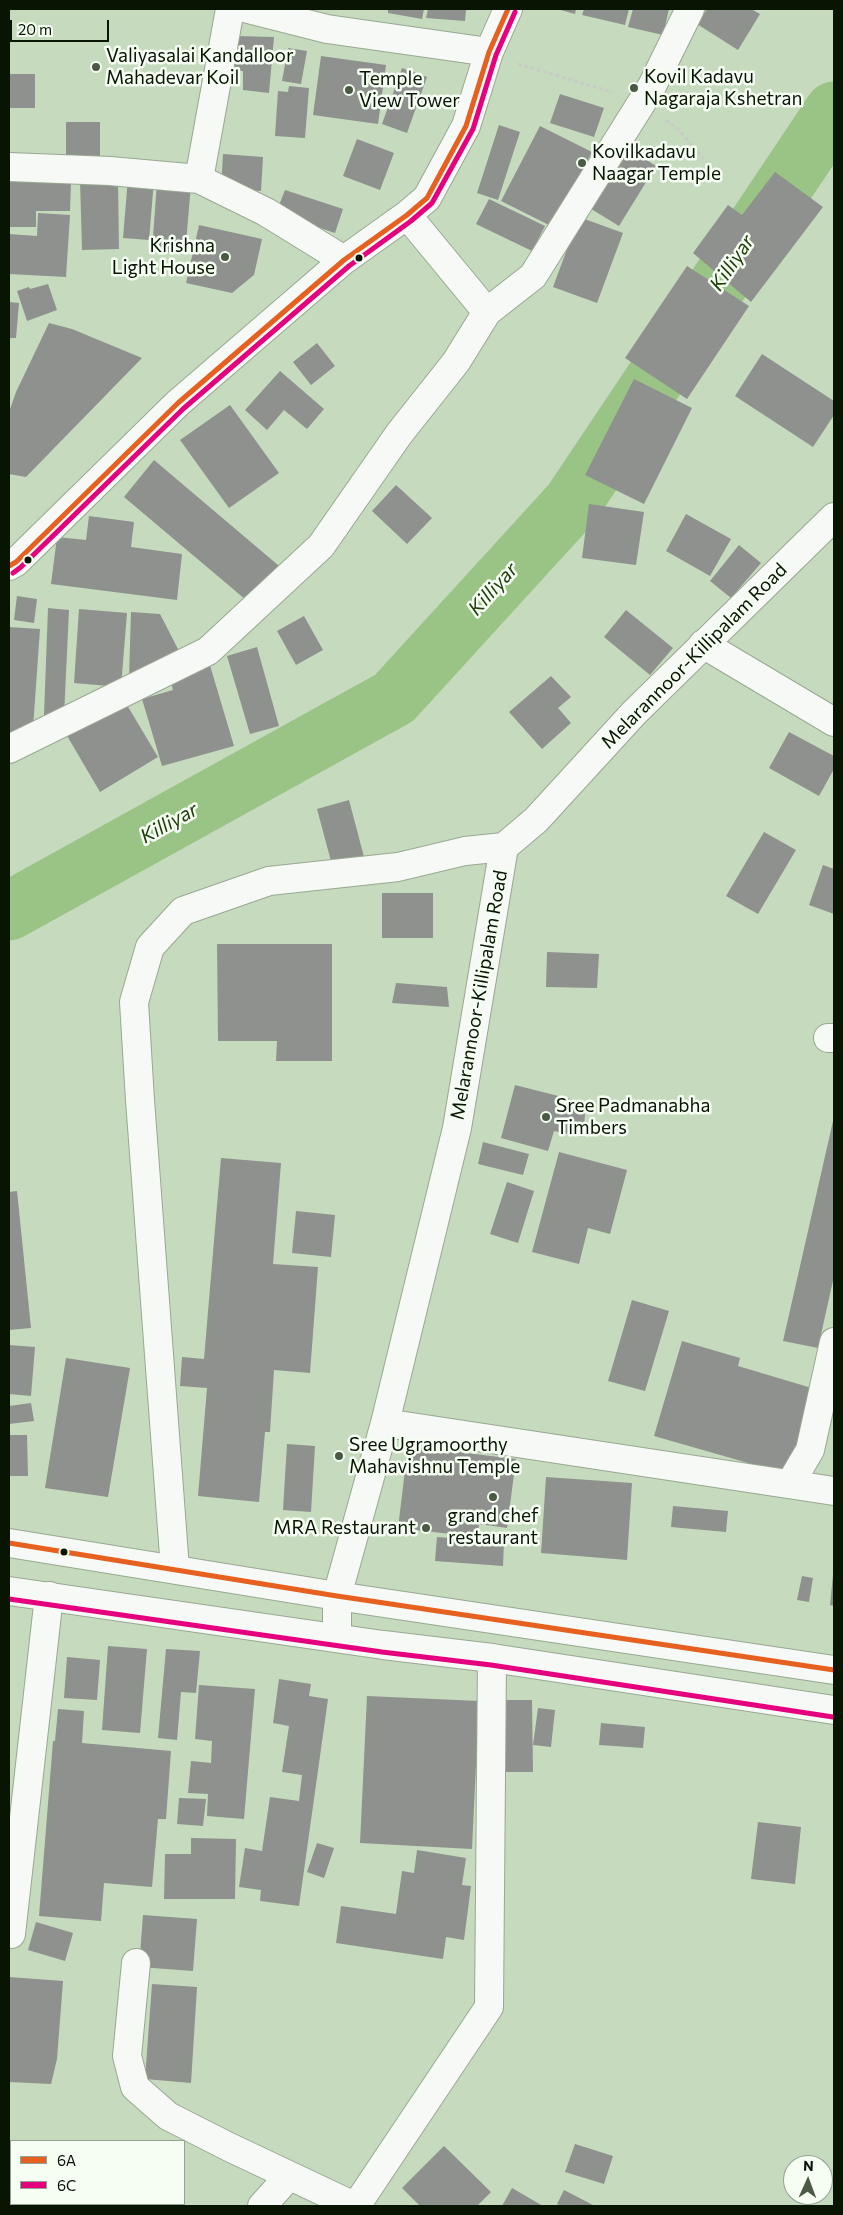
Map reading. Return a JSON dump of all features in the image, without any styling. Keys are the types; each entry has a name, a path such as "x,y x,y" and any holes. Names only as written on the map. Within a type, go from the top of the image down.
{"street":[{"path":"200,180 230,9"},
{"path":"248,9 327,29 489,52"},
{"path":"9,566 16,562 178,404 344,260 407,215 427,198 466,126 489,52 508,9"},
{"path":"9,749 208,651 321,546 399,434 456,362 487,312 533,276 652,86 690,9"},
{"path":"9,167 110,171 200,180 266,212 344,260"},
{"path":"407,215 487,312"},
{"name":"Melarannoor-Killipalam Road","path":"337,1638 337,1596 385,1423 456,1128 504,847 536,820 634,713 834,516"},
{"path":"703,644 834,722"},
{"path":"175,1569 134,1002 150,947 183,910 269,881 398,867 465,852 504,847"},
{"path":"790,1484 810,1450 834,1342"},
{"path":"385,1423 834,1491"},
{"path":"9,1543 337,1596 834,1670"},
{"path":"9,1591 492,1658 834,1710"},
{"path":"9,1934 11,1934 17,1805 49,1596"},
{"path":"136,1963 127,2056 135,2087 168,2116 289,2176 355,2206 490,2007 492,1658"},
{"path":"262,2206 289,2176"}],"path":[{"path":"521,65 641,101 677,128 704,159"}],"building":[{"path":"388,9 424,9 422,19 388,13"},
{"path":"428,9 466,9 465,21 426,18"},
{"path":"557,9 576,9 575,14"},
{"path":"584,9 629,9 625,25 582,15"},
{"path":"633,9 669,9 663,35 628,27"},
{"path":"707,9 751,9 760,14 738,50 697,24"},
{"path":"235,36 274,37 269,93 243,90 243,71 233,71"},
{"path":"288,48 307,51 301,84 282,81"},
{"name":"Temple View Tower","path":"321,56 386,65 378,124 313,115"},
{"path":"402,68 427,77 407,133 382,124"},
{"path":"9,74 35,74 35,108 9,108"},
{"path":"289,86 309,88 305,138 275,136 278,91 288,92"},
{"path":"560,94 604,108 594,137 550,123"},
{"path":"66,122 100,122 100,166 66,166"},
{"path":"499,125 520,132 498,200 477,193"},
{"path":"540,126 592,152 553,227 501,201"},
{"path":"357,139 394,153 380,190 343,176"},
{"path":"626,147 656,166 619,226 588,207"},
{"path":"223,154 263,157 261,191 221,189"},
{"path":"775,172 823,207 751,302 693,253 728,205 742,215"},
{"path":"128,178 154,180 149,240 123,238"},
{"path":"118,179 119,249 82,250 80,180"},
{"path":"9,182 71,182 70,211 36,211 36,227 9,227"},
{"path":"157,182 191,185 185,254 152,251"},
{"path":"285,190 343,209 335,233 276,213"},
{"path":"489,199 545,226 532,251 476,224"},
{"path":"38,213 70,215 66,277 9,274 9,234 37,236"},
{"path":"579,217 623,233 597,303 553,287"},
{"name":"Krishna Light House","path":"199,225 262,239 254,275 232,293 186,283"},
{"path":"687,266 749,306 687,399 625,358"},
{"path":"48,284 57,310 27,321 17,291"},
{"path":"9,302 19,303 16,338 9,338"},
{"path":"49,323 72,329 142,358 26,477 9,474 9,412 16,392"},
{"path":"317,343 335,366 311,385 293,362"},
{"path":"762,354 834,401 834,415 813,447 735,396"},
{"path":"280,371 324,409 307,429 284,410 267,430 245,410"},
{"path":"634,379 692,408 644,504 585,475"},
{"path":"230,405 279,473 229,508 180,440"},
{"path":"154,460 285,571 252,605 124,497"},
{"path":"396,485 432,518 407,544 372,511"},
{"path":"589,504 644,512 636,565 582,558"},
{"path":"686,514 731,539 710,576 666,551"},
{"path":"89,516 134,522 131,547 182,554 177,600 51,584 57,537 86,540"},
{"path":"739,545 761,563 731,598 710,581"},
{"path":"17,596 37,599 34,623 14,620"},
{"path":"48,608 69,610 64,716 44,715"},
{"path":"79,609 127,613 121,687 74,683"},
{"path":"626,610 673,648 650,675 604,637"},
{"path":"131,612 160,614 179,651 129,677"},
{"path":"304,616 323,650 296,665 277,631"},
{"path":"9,627 40,629 33,728 9,739"},
{"path":"257,647 279,726 250,734 227,656"},
{"path":"209,662 234,746 162,766 142,699 173,690 169,674"},
{"path":"551,676 571,697 558,708 571,723 542,749 509,712"},
{"path":"124,700 158,757 100,792 66,734"},
{"path":"789,732 834,756 834,769 819,796 769,768"},
{"path":"349,800 364,857 332,865 317,809"},
{"path":"764,832 796,850 758,914 726,896"},
{"path":"823,865 834,869 834,914 809,905"},
{"path":"382,893 433,893 433,938 382,938"},
{"path":"217,944 332,944 332,1061 276,1061 277,1041 218,1041"},
{"path":"547,952 599,954 597,988 546,987"},
{"path":"396,983 447,987 449,1007 392,1003"},
{"name":"Sree Padmanabha Timbers","path":"515,1085 586,1103 583,1137 554,1131 548,1151 501,1138"},
{"path":"833,1121 834,1276 818,1348 783,1341"},
{"path":"483,1142 529,1154 523,1175 478,1164"},
{"path":"559,1152 627,1170 610,1234 588,1228 579,1264 532,1252"},
{"path":"221,1158 281,1163 273,1264 318,1267 310,1373 274,1370 270,1432 265,1432 259,1502 198,1496 207,1388 180,1386 182,1357 204,1359"},
{"path":"507,1182 534,1191 518,1243 490,1234"},
{"path":"17,1191 31,1328 9,1330 9,1192"},
{"path":"296,1211 335,1215 331,1257 292,1253"},
{"path":"632,1300 669,1311 645,1391 608,1381"},
{"path":"682,1341 740,1358 738,1366 815,1389 790,1475 654,1436"},
{"path":"9,1345 35,1347 31,1396 9,1394"},
{"path":"66,1358 130,1368 108,1497 45,1488"},
{"path":"31,1403 34,1421 9,1424 9,1406"},
{"path":"9,1435 27,1435 28,1476 9,1476"},
{"path":"287,1444 315,1446 311,1512 283,1510"},
{"path":"408,1446 516,1459 507,1528 479,1524 477,1537 398,1528"},
{"path":"546,1477 632,1483 627,1560 541,1553"},
{"path":"673,1506 728,1511 726,1532 671,1527"},
{"path":"437,1537 504,1542 503,1566 435,1561"},
{"path":"834,1575 834,1606 830,1605"},
{"path":"802,1576 813,1578 809,1602 797,1600"},
{"path":"108,1646 147,1649 140,1733 102,1730"},
{"path":"166,1649 200,1651 196,1693 181,1692 177,1740 158,1738"},
{"path":"67,1657 100,1660 97,1700 64,1698"},
{"path":"279,1679 311,1684 309,1696 328,1699 299,1906 260,1901 261,1890 239,1887 245,1848 262,1851 270,1797 299,1801 302,1775 282,1772 289,1726 273,1723"},
{"path":"199,1685 255,1689 244,1819 207,1816 208,1794 188,1793 191,1761 211,1763 212,1741 195,1739"},
{"path":"367,1696 479,1701 472,1849 360,1843"},
{"path":"500,1700 532,1700 533,1772 501,1772"},
{"path":"538,1708 555,1710 551,1747 533,1745"},
{"path":"58,1709 84,1711 82,1743 171,1751 166,1819 158,1819 152,1887 104,1883 101,1921 39,1916 53,1741 55,1741"},
{"path":"601,1723 645,1727 643,1748 599,1745"},
{"path":"179,1798 206,1799 203,1826 177,1824"},
{"path":"758,1822 801,1827 795,1884 751,1879"},
{"path":"191,1838 236,1839 235,1899 164,1899 165,1854 191,1854"},
{"path":"317,1843 334,1848 324,1878 307,1872"},
{"path":"417,1850 466,1858 462,1885 471,1886 464,1940 446,1937 443,1959 336,1943 341,1906 396,1914 402,1871 414,1873"},
{"path":"143,1915 197,1919 193,1971 139,1967"},
{"path":"36,1922 73,1933 65,1961 28,1950"},
{"path":"9,1977 63,1981 57,2059 51,2084 9,2082"},
{"path":"152,1984 197,1987 191,2083 145,2079"},
{"path":"575,2144 613,2156 604,2184 565,2172"},
{"path":"444,2146 491,2192 477,2206 420,2206 402,2188"},
{"path":"512,2188 543,2206 502,2206"},
{"path":"564,2190 593,2205 561,2206 557,2204"}],"waterway":[{"name":"Killiyar","path":"9,911 394,698 572,503 834,111"}],"transit line":[{"name":"6A","path":"9,566 16,562 178,403 344,260 407,215 427,198 466,126 489,52 508,9"},
{"name":"6C","path":"13,573 183,409 349,266 411,221 432,203 473,129 496,55 515,12"},
{"name":"6A","path":"9,1543 337,1596 834,1670"},
{"name":"6C","path":"9,1599 382,1652 491,1665 833,1717"}],"place":[{"name":"Valiyasalai Kandalloor Mahadevar Koil","path":"96,67"},
{"name":"Kovil Kadavu Nagaraja Kshetran","path":"634,88"},
{"name":"Temple View Tower","path":"349,90"},
{"name":"Kovilkadavu Naagar Temple","path":"582,163"},
{"name":"Krishna Light House","path":"225,257"},
{"name":"Sree Padmanabha Timbers","path":"546,1117"},
{"name":"Sree Ugramoorthy Mahavishnu Temple","path":"339,1456"},
{"name":"grand chef restaurant","path":"493,1497"},
{"name":"MRA Restaurant","path":"426,1528"}]}
